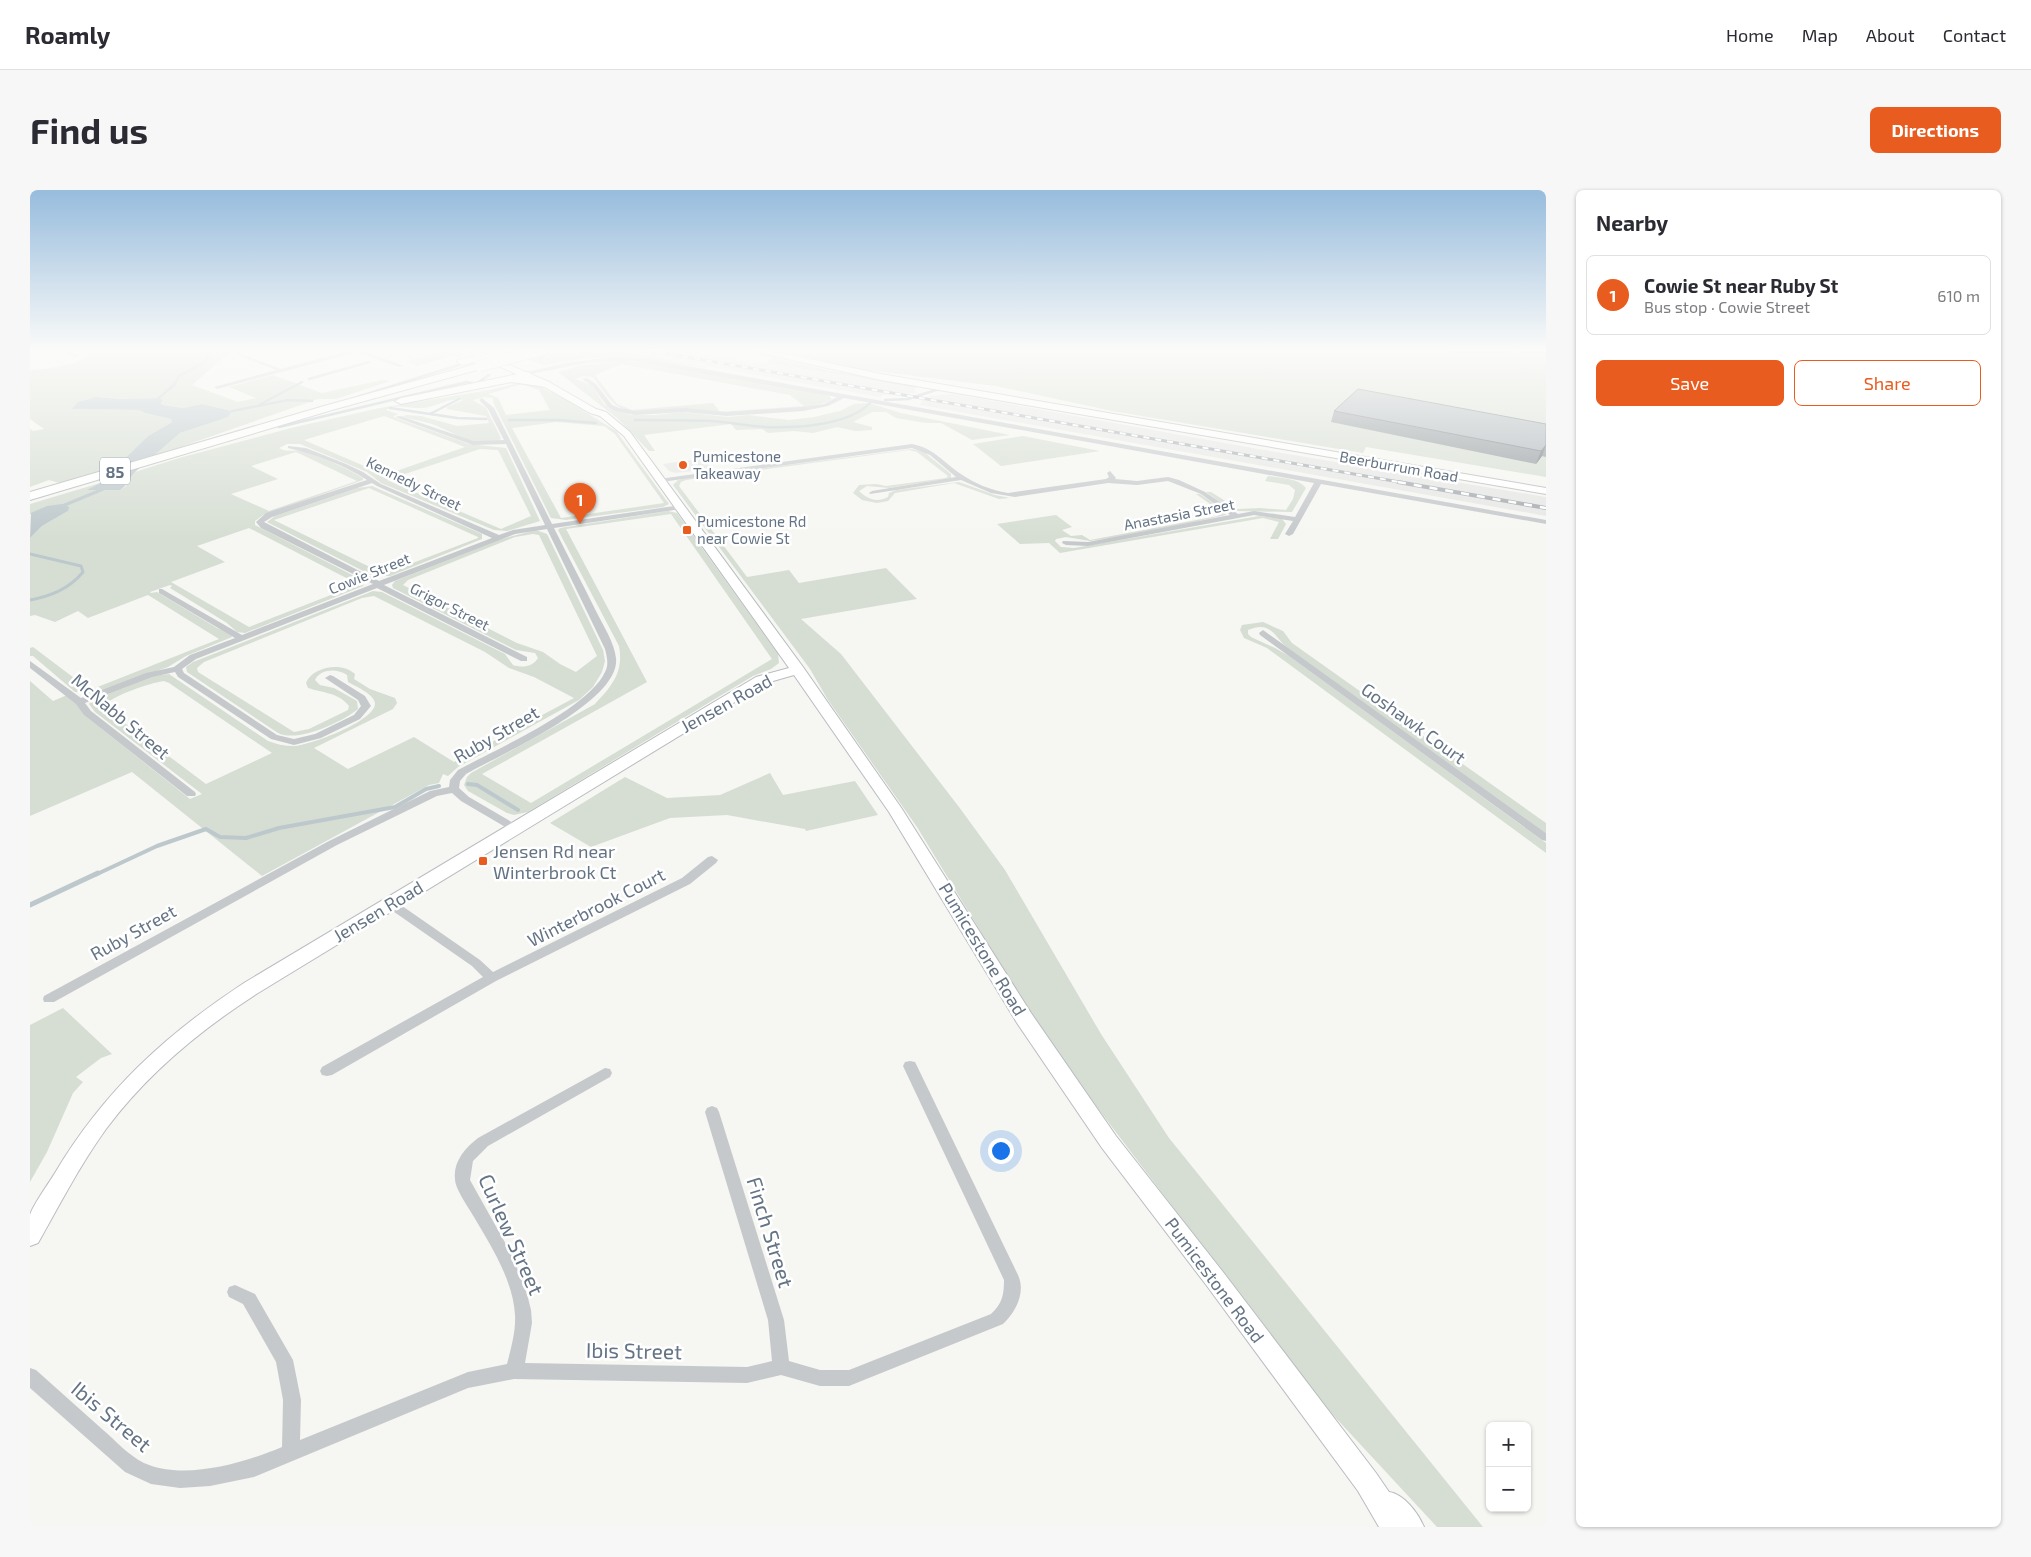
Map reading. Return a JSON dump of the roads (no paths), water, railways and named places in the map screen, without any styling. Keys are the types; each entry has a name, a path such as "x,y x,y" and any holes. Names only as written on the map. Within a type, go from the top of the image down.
{"highway":[{"path":"268,425 305,412"},
{"name":"85","path":"200,447 314,412"},
{"name":"85","path":"30,498 318,412"},
{"path":"200,447 347,412"}],"main road":[{"name":"Pumicestone Road","path":"598,412 603,414 627,434 798,670 914,838 1051,1059 1109,1142 1215,1279 1367,1482 1395,1527"},
{"name":"Beerburrum Road","path":"1084,412 1546,491"},
{"name":"Jensen Road","path":"30,1236 68,1170 100,1122 133,1082 188,1030 218,1009 761,680 798,670"},
{"name":"Pumicestone Road","path":"1367,1482 1410,1527"}],"street":[{"name":"Ruby Street","path":"48,999 333,843 434,793 454,789 454,780 462,772 585,702 595,694 610,672 612,660 607,642 493,412"},
{"path":"707,412 727,414 751,412"},
{"path":"940,412 1546,522"},
{"path":"398,417 473,442 485,444 508,442"},
{"name":"Kennedy Street","path":"290,447 310,451 498,537"},
{"path":"661,480 919,447 928,451 962,478 992,492 1008,495 1109,477 1136,483 1168,479 1203,493 1236,516"},
{"path":"810,452 817,459"},
{"path":"872,493 962,478"},
{"name":"Grigor Street","path":"372,481 269,515 261,520 261,524 524,659"},
{"path":"1289,534 1318,482"},
{"name":"Cowie Street","path":"80,702 149,675 177,669 193,657 498,537 527,528 681,507"},
{"name":"Anastasia Street","path":"1066,543 1088,544 1236,516 1266,514 1297,519"},
{"path":"162,591 242,638"},
{"name":"Goshawk Court","path":"1263,633 1546,838"},
{"name":"McNabb Street","path":"30,664 80,702 94,718 191,794"},
{"path":"177,669 181,675 274,737 294,742 318,736 357,717 366,706 362,698 330,678"},
{"path":"454,789 465,799 516,829"},
{"name":"Winterbrook Court","path":"327,1071 492,978 686,881 712,860"},
{"path":"391,904 476,963 492,978"},
{"name":"Ibis Street","path":"30,1376 119,1456 138,1469 161,1476 190,1478 223,1475 254,1468 468,1380 514,1371 747,1375 781,1367 820,1378 849,1378 997,1319 1005,1313 1010,1305 1013,1293 1012,1280 910,1066"},
{"name":"Curlew Street","path":"514,1371 520,1346 524,1311 511,1273 462,1181 462,1167 469,1153 483,1142 605,1073"},
{"name":"Finch Street","path":"712,1112 776,1320 781,1367"},
{"path":"235,1292 249,1300 284,1360 292,1400 291,1454"}],"waterway":[{"path":"279,427 340,412"},
{"path":"419,412 430,414"},
{"path":"635,420 711,421 765,427 791,427 835,421 857,412"},
{"path":"430,414 457,418 486,419"},
{"path":"509,420 559,420 596,423"},
{"path":"60,507 108,487"},
{"path":"30,554 81,566 83,572 72,583 59,591 30,600"},
{"path":"468,784 477,785 518,810"},
{"path":"95,875 157,846 206,829 220,837 246,838 279,828 395,807 426,789 439,786"},
{"path":"30,905 98,873"}],"railway":[{"path":"1003,412 1405,483"},
{"path":"1398,482 1546,508"}],"place":[{"name":"Pumicestone Takeaway","path":"683,465"},
{"name":"Cowie St near Ruby St","path":"580,524"},
{"name":"Pumicestone Rd near Cowie St","path":"687,530"},
{"name":"Jensen Rd near Winterbrook Ct","path":"483,861"}]}
